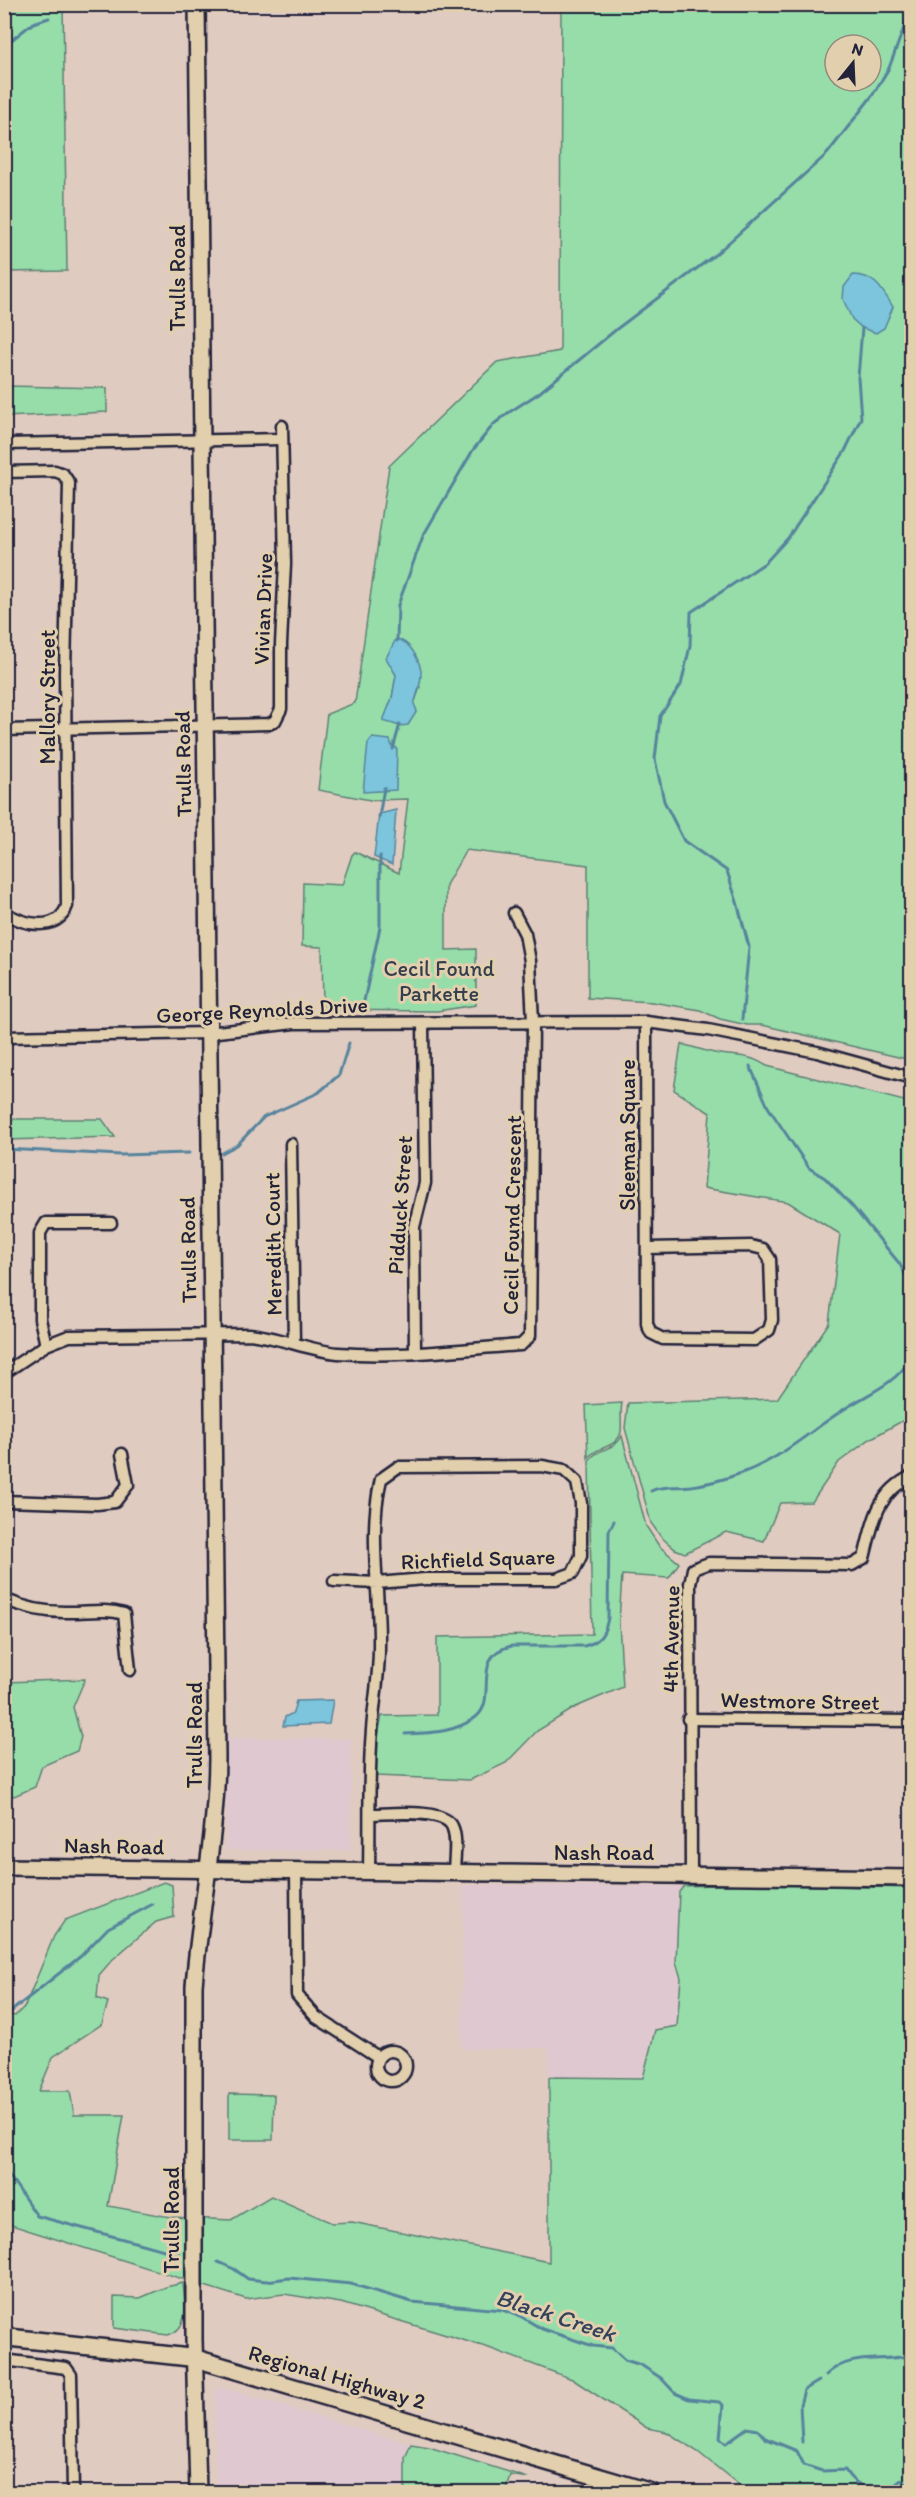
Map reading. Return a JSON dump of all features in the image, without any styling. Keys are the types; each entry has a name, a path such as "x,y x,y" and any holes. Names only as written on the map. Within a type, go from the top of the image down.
{"main road":[{"name":"Regional Highway 2","path":"4,2337 194,2358 650,2493"}],"street":[{"name":"Trulls Road","path":"197,4 200,441 217,1791 197,1939 194,1986 194,2358 198,2493"},
{"name":"Vivian Drive","path":"4,730 269,724 279,715 285,564 282,426"},
{"path":"4,444 282,439"},
{"name":"Mallory Street","path":"4,472 55,471 63,474 69,483 65,673 67,906 58,922 33,924 17,921 4,912"},
{"name":"Cecil Found Crescent","path":"4,1373 46,1345 69,1336 272,1336 337,1353 415,1353 521,1345 530,1336 533,1022 530,961 525,934 514,913"},
{"name":"George Reynolds Drive","path":"4,1037 209,1033 294,1023 646,1022 708,1030 807,1050 912,1078"},
{"name":"Sleeman Square","path":"646,1022 647,1324 651,1334 663,1339 754,1340 769,1330 772,1320 770,1259 763,1249 751,1246 648,1248"},
{"name":"Pidduck Street","path":"415,1353 414,1227 425,1183 423,1023"},
{"name":"Meredith Court","path":"291,1144 294,1343"},
{"path":"46,1345 40,1319 40,1233 46,1223 111,1223"},
{"path":"4,1501 97,1504 115,1502 128,1485 123,1454"},
{"name":"Richfield Square","path":"369,1872 372,1729 377,1699 379,1648 377,1583 376,1502 381,1479 398,1467 542,1466 564,1470 577,1482 581,1503 581,1556 573,1573 556,1578 425,1579 377,1583"},
{"name":"4th Avenue","path":"691,1876 688,1719 690,1584 693,1569 709,1563 852,1565 864,1558 874,1516 880,1502 904,1480 912,1476"},
{"path":"334,1581 377,1583"},
{"path":"4,1599 16,1604 63,1612 108,1610 124,1614 130,1670"},
{"name":"Westmore Street","path":"688,1719 912,1721"},
{"path":"370,1814 435,1815 446,1818 452,1827 454,1839 454,1873"},
{"name":"Nash Road","path":"4,1867 912,1878"},
{"path":"296,1870 297,1995 316,2016 378,2057"},
{"path":"4,2360 57,2365 66,2368 71,2375 73,2493"}],"shaded area":[{"path":"226,1738 351,1739 351,1850 226,1850"},
{"path":"463,1885 684,1886 679,1892 676,1962 681,1978 677,2026 655,2030 643,2078 549,2077 548,2048 462,2049"},
{"path":"911,1901 911,2066 908,2046"},
{"path":"222,2388 411,2444 405,2458 405,2492 216,2492 215,2390"}],"green space":[{"path":"4,5 63,5 67,271 5,272"},
{"name":"Cecil Found Parkette","path":"561,5 911,5 911,1060 762,1025 747,1025 720,1019 700,1010 652,1002 588,998 588,865 466,850 446,885 446,950 476,949 476,1005 437,1011 323,1010 322,947 302,946 303,883 342,885 355,852 399,873 408,799 370,800 318,790 327,714 355,703 389,466 497,362 560,351","holes":["396,675 420,687 414,704 384,721 392,698"]},
{"path":"5,386 107,388 107,412 5,417"},
{"path":"681,1044 715,1053 749,1058 767,1066 912,1103 911,1416 870,1439 839,1462 812,1502 780,1503 764,1541 726,1532 685,1553 675,1549 661,1537 651,1523 625,1428 628,1403 777,1399 829,1323 840,1234 788,1202 704,1188 710,1113 674,1090"},
{"path":"4,1119 102,1119 115,1137 5,1140"},
{"path":"622,1403 619,1438 588,1458 586,1405"},
{"path":"622,1436 646,1526 659,1546 679,1563 669,1578 622,1575 619,1622 623,1687 576,1707 537,1731 506,1763 470,1780 376,1776 377,1740 382,1716 437,1715 437,1637 592,1634 589,1461 596,1454 619,1441"},
{"path":"85,1679 73,1707 81,1737 77,1751 42,1766 35,1787 14,1796 5,1793 4,1696 7,1682"},
{"path":"164,1882 172,1885 174,1917 156,1922 112,1960 99,1975 97,1998 108,2002 102,2024 53,2057 39,2091 70,2091 74,2115 124,2115 108,2206 170,2217 231,2220 271,2196 332,2223 352,2222 549,2262 549,2077 643,2078 655,2030 677,2026 681,1978 676,1962 679,1892 684,1886 749,1884 911,1888 908,2046 912,2066 911,2492 748,2492 698,2452 667,2432 647,2428 572,2379 489,2348 341,2303 284,2294 246,2299 5,2223 5,2014 15,2016 25,2006 54,1936 65,1920"},
{"path":"229,2094 274,2095 273,2140 229,2140"},
{"path":"183,2283 185,2306 183,2321 175,2332 168,2335 114,2328 114,2297 140,2298 166,2287"},
{"path":"411,2444 429,2447 528,2478 510,2475 505,2492 405,2492 405,2458"}],"water":[{"path":"853,275 867,277 877,284 893,307 884,328 876,333 862,328 852,319 843,299 844,287"},
{"path":"396,639 406,643 413,651 421,671 414,704 417,711 408,725 400,726 383,721 392,698 396,675 386,658"},
{"path":"372,738 390,740 392,746 397,748 396,790 363,792 368,743"},
{"path":"396,810 392,865 374,857 379,814"},
{"path":"333,1700 329,1724 283,1726 285,1717 293,1713 296,1701"}],"waterway":[{"path":"397,641 398,605 423,536 473,450 494,424 539,393 618,328 716,254 827,154 872,96 889,68 912,6"},
{"path":"4,46 33,23 49,18"},
{"path":"742,1019 749,947 737,902 727,871 684,841 664,801 655,759 660,716 681,685 690,646 691,612 765,563 788,538 845,451 861,418 858,378 862,328"},
{"path":"393,749 400,724"},
{"path":"379,817 384,788"},
{"path":"364,1001 380,927 380,856"},
{"path":"222,1153 237,1145 264,1117 318,1093 339,1075 349,1043"},
{"path":"750,1066 768,1107 809,1168 825,1178 852,1206 899,1263 912,1285"},
{"path":"4,1149 121,1155 189,1153"},
{"path":"651,1491 714,1482 764,1463 847,1407 878,1390 896,1376 912,1357"},
{"path":"405,1734 451,1729 476,1717 485,1699 486,1678 491,1658 499,1651 512,1646 584,1646 598,1640 605,1629 608,1618 609,1531 614,1521"},
{"path":"4,2017 81,1956 108,1928 153,1904"},
{"name":"Black Creek","path":"4,2168 37,2216 179,2254"},
{"name":"Black Creek","path":"218,2262 248,2279 266,2281 289,2278 351,2284 412,2302 502,2310 520,2316 542,2329 593,2346 612,2348 625,2360 641,2365 661,2378 675,2393 689,2399 719,2402 723,2405 720,2438 726,2443 747,2428 758,2430 765,2438 797,2451 804,2465 822,2471 845,2470 856,2482 871,2489 887,2488 901,2480 912,2488"},
{"path":"826,2375 845,2363 912,2355"},
{"path":"802,2442 800,2405 804,2390 819,2381"}]}
